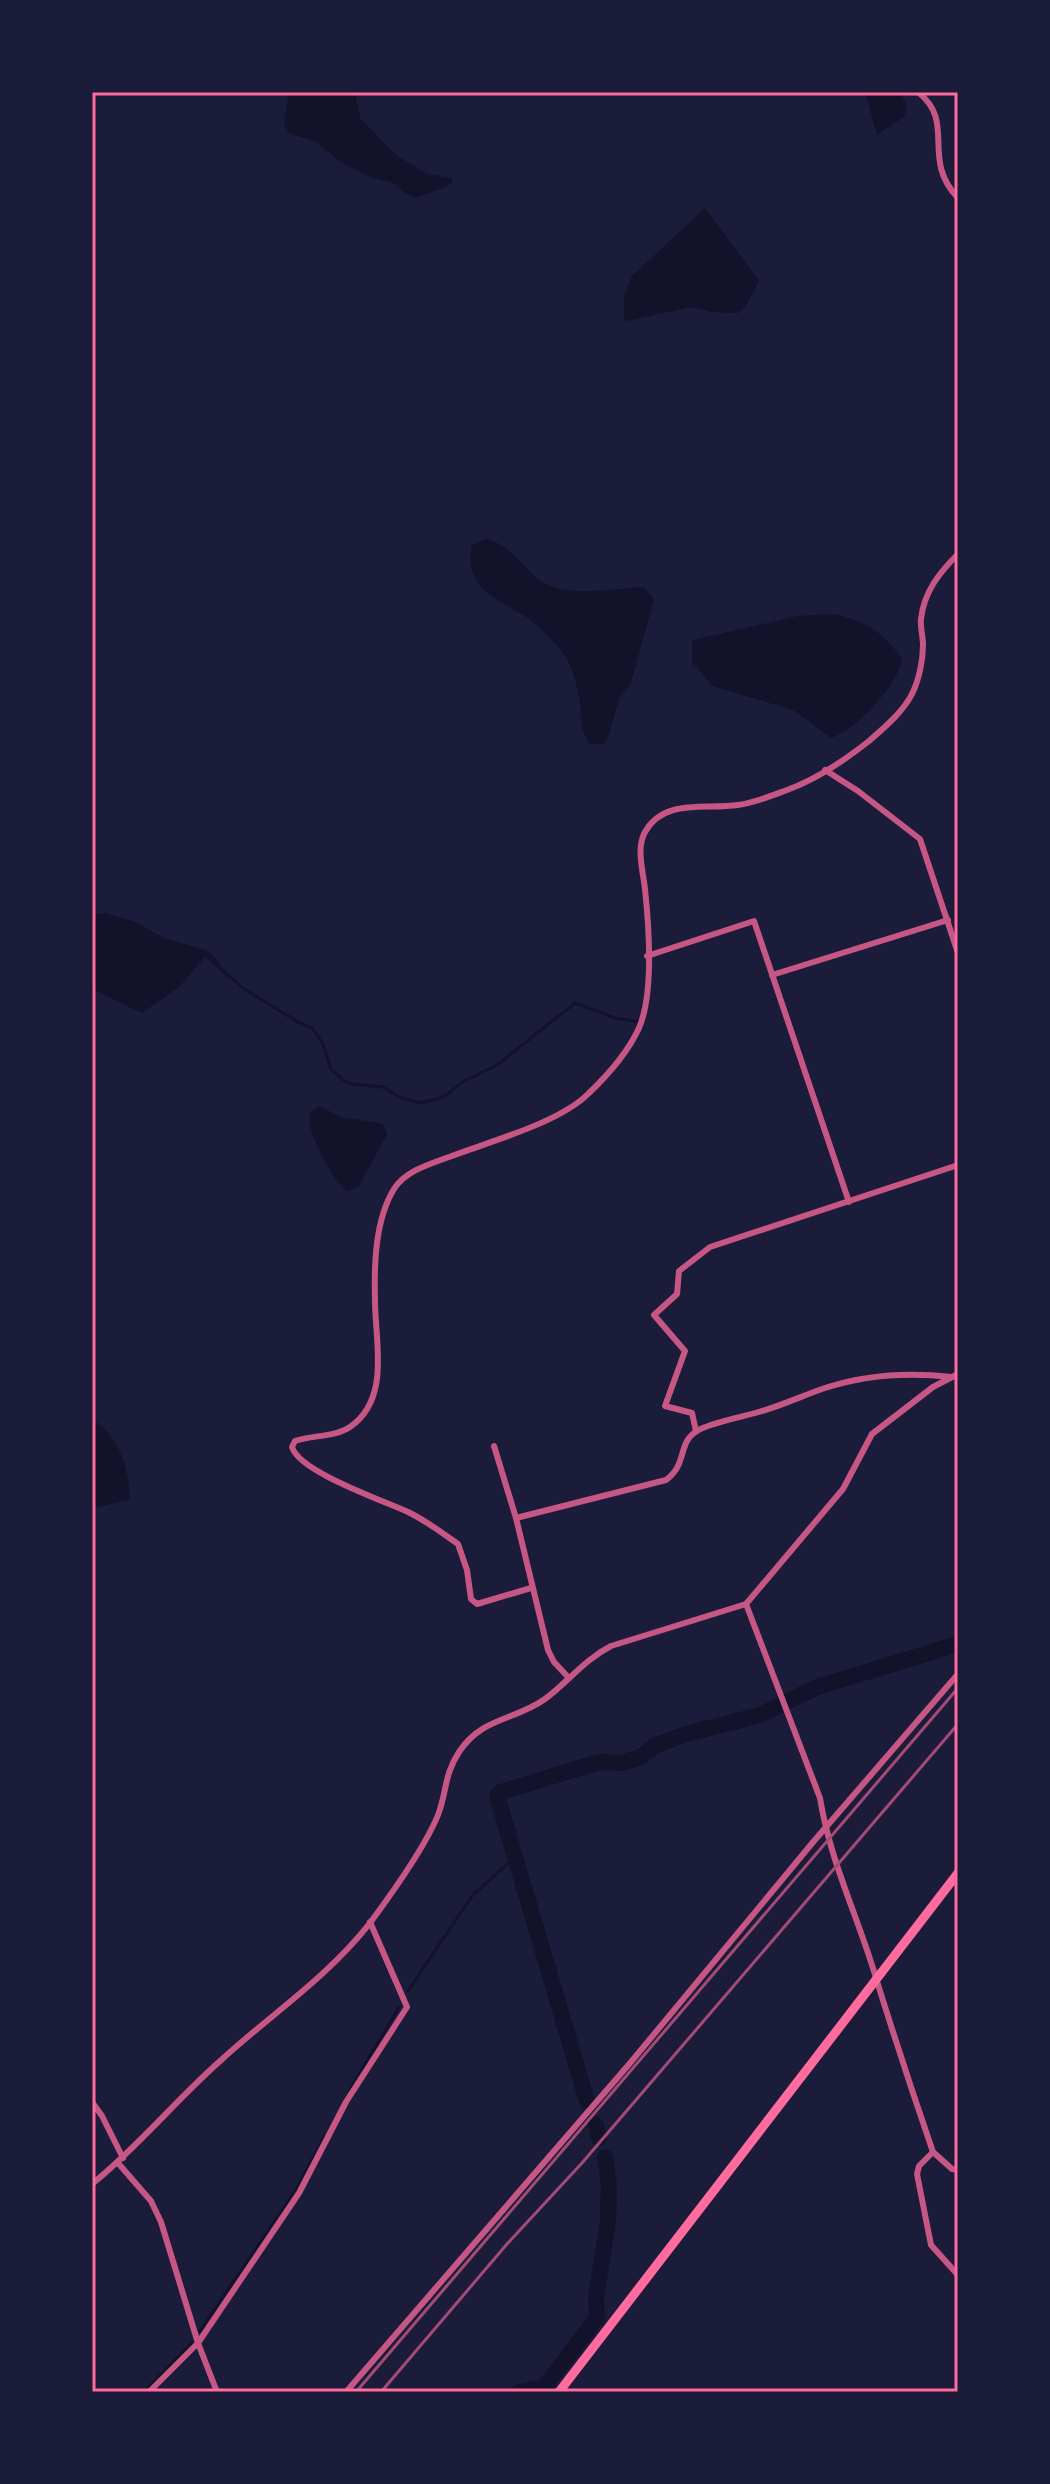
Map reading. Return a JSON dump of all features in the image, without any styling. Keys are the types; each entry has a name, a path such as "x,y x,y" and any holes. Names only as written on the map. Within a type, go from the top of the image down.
{"highway":[{"path":"559,2392 958,1873"}],"street":[{"path":"918,92 933,106 937,118 937,154 942,176 958,198"},
{"path":"531,1588 477,1604 471,1599 467,1570 458,1544 409,1512 313,1468 297,1458 292,1447 295,1441 349,1428 362,1417 376,1389 379,1364 375,1278 380,1224 389,1198 397,1184 419,1169 547,1119 586,1096 625,1052 639,1028 647,988 645,896 640,852 643,836 652,821 659,814 679,807 742,805 790,789 870,740 912,696 923,649 920,622 926,596 939,573 958,554"},
{"path":"825,770 858,791 920,839 958,953"},
{"path":"772,975 948,920"},
{"path":"647,956 754,921 849,1202"},
{"path":"696,1431 692,1413 665,1406 685,1351 654,1315 677,1294 679,1271 710,1247 958,1165"},
{"path":"516,1518 666,1480 676,1473 682,1462 682,1450 696,1431 853,1379 914,1372 956,1376"},
{"path":"92,2184 120,2161 217,2063 311,1987 370,1922 437,1818 447,1772 469,1738 494,1721 541,1702 595,1655 611,1646 746,1604 843,1489 872,1434 933,1387 956,1376"},
{"path":"494,1446 516,1518 548,1650 568,1677"},
{"path":"746,1604 820,1798 838,1873 877,1980 933,2152 952,2169 958,2170"},
{"path":"346,2392 631,2062 958,1674"},
{"path":"149,2392 198,2343 299,2193 346,2102 407,2007 370,1922"},
{"path":"92,2102 102,2116 120,2161 151,2201 161,2222 198,2343 217,2392"},
{"path":"933,2152 919,2166 917,2174 928,2236 939,2256 958,2273"}],"shaded area":[{"path":"289,92 355,92 360,118 396,155 427,174 452,178 452,182 415,198 394,183 373,178 344,164 314,141 289,133 284,124"},
{"path":"865,92 901,94 907,106 904,117 877,135"},
{"path":"705,208 759,281 746,306 738,313 711,312 691,307 627,321 624,319 624,296 632,276"},
{"path":"485,539 503,546 536,577 554,587 593,591 644,587 654,600 630,686 620,696 604,744 590,744 586,738 576,681 562,652 535,624 493,597 477,582 472,572 472,545"},
{"path":"831,614 872,628 888,641 902,659 893,681 874,705 852,726 831,738 793,710 713,686 692,662 692,640 798,616"},
{"path":"105,913 135,922 166,939 206,950 230,979 205,957 179,987 142,1013 92,989 92,915"},
{"path":"320,1106 340,1117 383,1124 387,1134 359,1186 347,1191 328,1167 312,1131 310,1113"},
{"path":"92,1420 116,1443 128,1478 129,1500 92,1508"}],"waterway":[{"path":"223,970 244,989 312,1028 323,1044 331,1069 343,1080 351,1084 383,1087 401,1098 421,1103 444,1097 464,1081 497,1065 575,1003 615,1018 642,1022"},
{"path":"587,2101 497,1796 501,1792 599,1762 621,1763 641,1757 656,1745 760,1715 817,1687 958,1644"},
{"path":"408,1991 472,1896 515,1857"},
{"path":"350,2090 399,2007"},
{"path":"596,2125 599,2138"},
{"path":"200,2331 296,2190 325,2136"},
{"path":"519,2392 544,2387 597,2318 596,2297 608,2221 609,2185 605,2157"},
{"path":"144,2392 192,2343"}],"railway":[{"path":"356,2392 958,1688"},
{"path":"381,2392 507,2244 582,2163 958,1724"}]}
